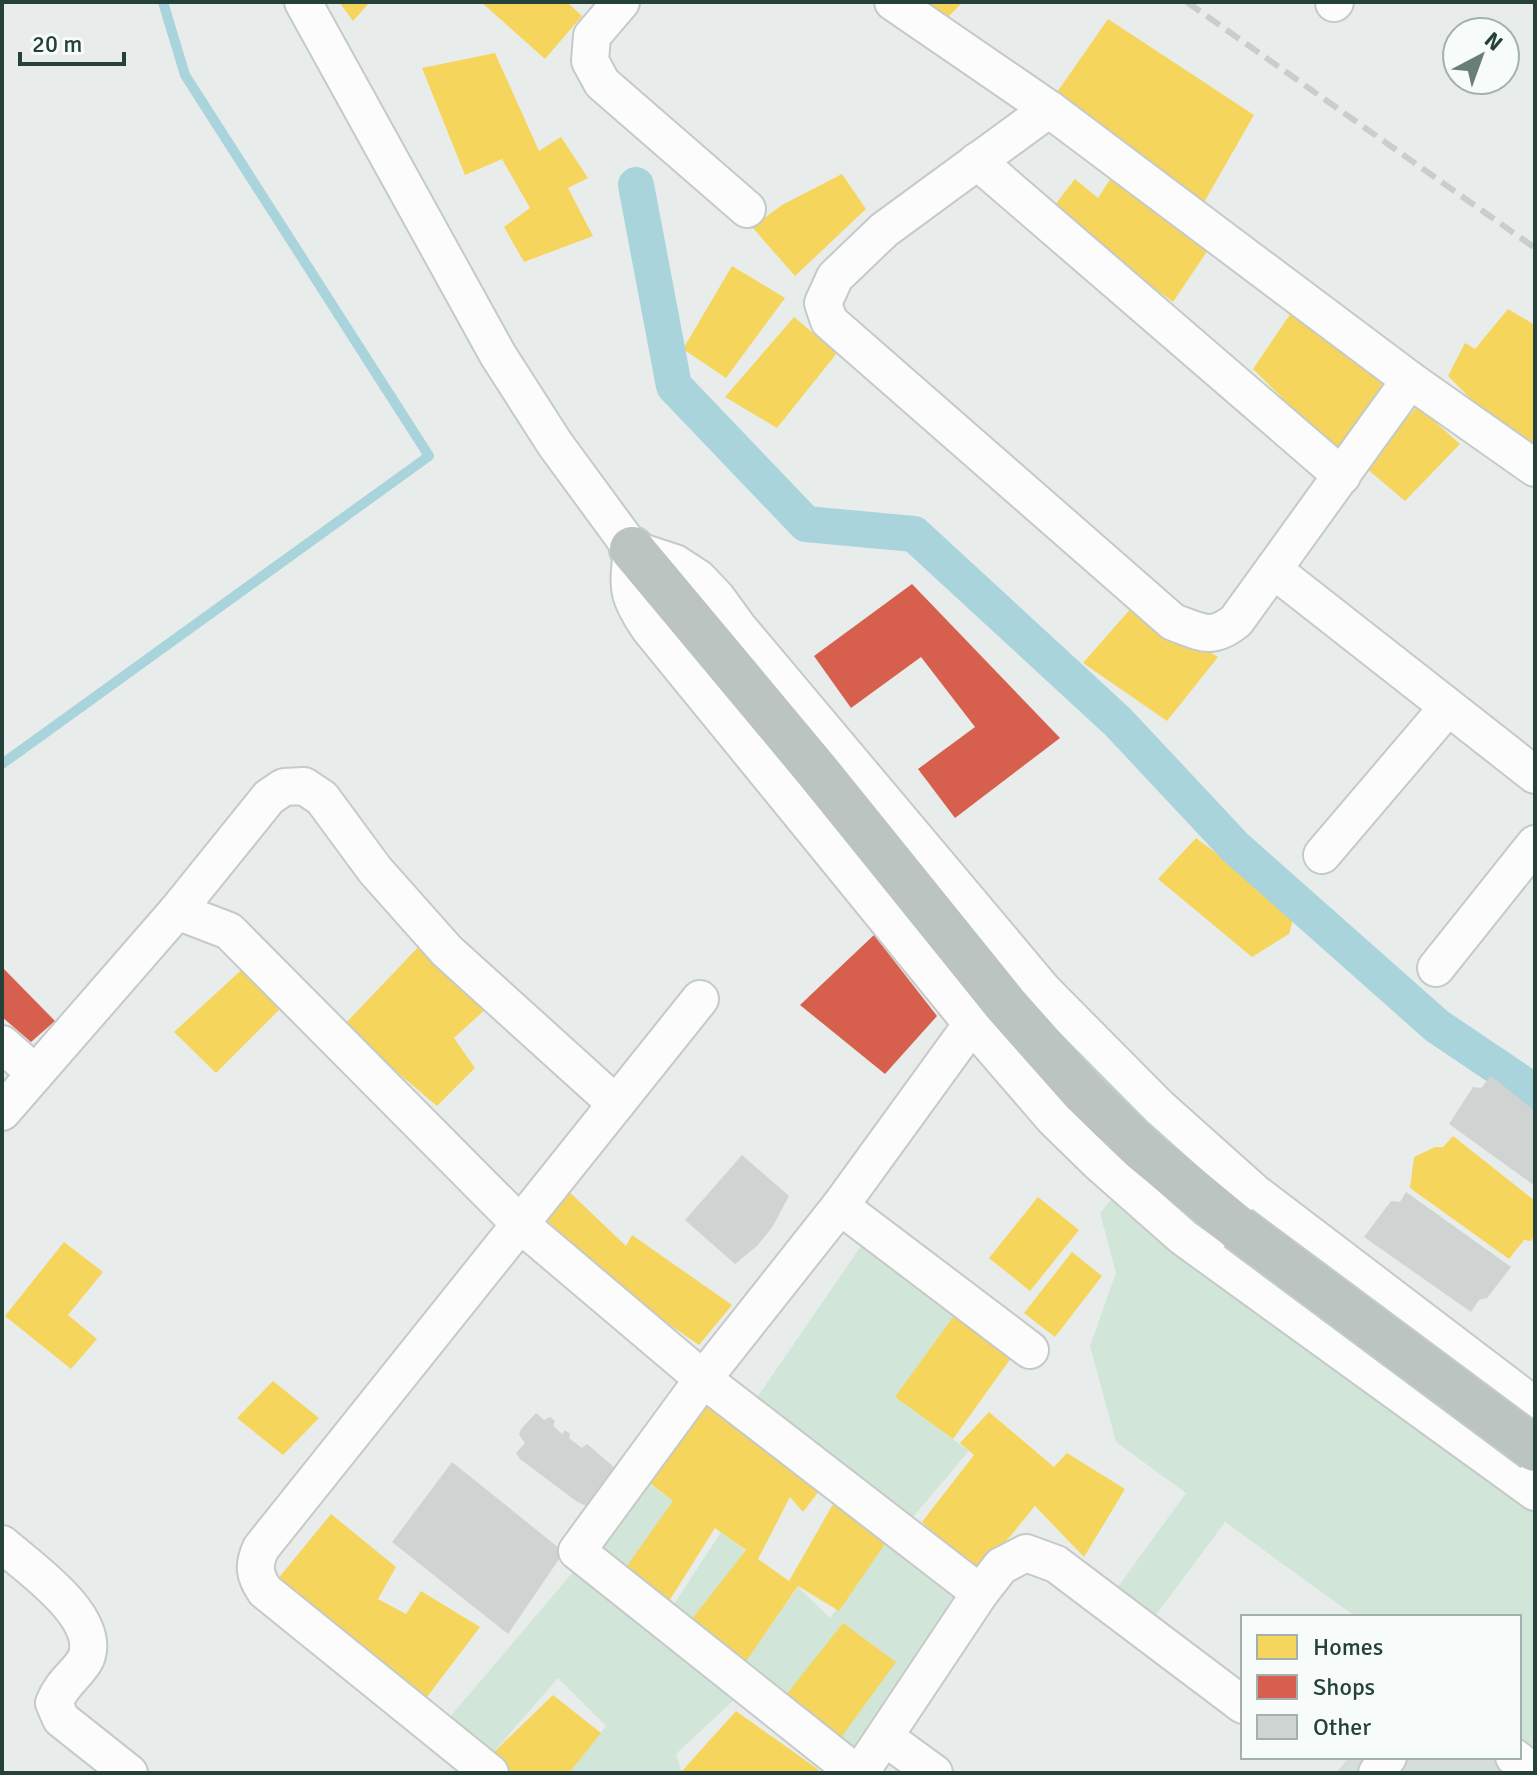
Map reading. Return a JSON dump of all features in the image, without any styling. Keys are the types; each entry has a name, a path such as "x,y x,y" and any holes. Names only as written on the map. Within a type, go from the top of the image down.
{"highway":[{"path":"632,549 1006,1005 1083,1092 1141,1148 1238,1228 1535,1449"}],"street":[{"path":"303,2 498,355 555,444 632,549 675,563 698,578 717,598 738,627 1044,991 1159,1107 1254,1192 1535,1406"},
{"path":"621,2 592,36 590,61 602,83 747,209"},
{"path":"893,2 1049,109 1410,380 1535,468"},
{"path":"1049,109 884,230 835,277 823,303 829,321 1173,622 1203,633 1221,633 1236,621 1410,380"},
{"path":"977,161 1342,476"},
{"path":"632,549 628,588 633,605 649,628 972,1024 1054,1119 1183,1237 1535,1492"},
{"path":"1275,571 1535,775"},
{"path":"1322,855 1448,707"},
{"path":"2,1112 177,911 269,797 284,787 304,786 322,798 375,870 447,951 616,1104"},
{"path":"1436,968 1535,844"},
{"path":"177,911 229,931 520,1224 703,1379 980,1593"},
{"path":"490,1773 265,1591 257,1579 255,1563 261,1548 700,999"},
{"path":"972,1024 840,1206 703,1379 577,1551 858,1773 886,1738 980,1593 1001,1566 1026,1553 1056,1564 1241,1703"},
{"path":"2,1044 35,1073"},
{"path":"840,1206 1030,1350"},
{"path":"1342,1353 1387,1293"},
{"path":"2,1544 76,1610 87,1636 86,1658 59,1689 54,1703 61,1719 129,1773"},
{"path":"886,1738 934,1773"},
{"path":"1516,1759 1534,1773"}],"shaded area":[{"path":"1347,1759 1516,1759 1532,1773 1336,1773"}],"green space":[{"path":"1118,1191 1535,1492 1535,1759 1521,1748 1521,1615 1353,1615 1225,1522 1156,1615 1117,1588 1186,1493 1116,1442 1090,1346 1116,1273 1100,1213"},
{"path":"872,1230 967,1302 895,1397 969,1451 913,1517 979,1574 747,1412"},
{"path":"634,1473 673,1501 669,1612 721,1532 746,1551 742,1666 798,1587 830,1618 891,1535 977,1597 853,1771 577,1551"},
{"path":"573,1572 738,1696 676,1754 682,1773 569,1773 606,1726 558,1678 492,1754 443,1725"}],"building: Homes":[{"path":"339,2 370,2 353,21"},
{"path":"481,2 567,2 582,16 545,59"},
{"path":"916,2 963,2 940,25"},
{"path":"1108,19 1254,115 1203,204 1053,98"},
{"path":"495,53 539,151 561,137 588,178 568,188 593,236 524,262 504,227 530,208 502,159 465,175 422,68"},
{"path":"842,174 866,209 795,276 752,227 782,205"},
{"path":"1113,175 1212,244 1173,302 1051,210 1075,179 1098,198"},
{"path":"732,266 785,298 726,378 683,349"},
{"path":"1508,309 1535,325 1535,449 1497,425 1448,376 1465,343 1475,349"},
{"path":"1293,310 1403,375 1338,453 1253,369"},
{"path":"794,317 837,353 777,428 725,397"},
{"path":"1417,406 1460,444 1405,501 1366,468"},
{"path":"1133,606 1218,657 1167,721 1083,663"},
{"path":"1196,838 1295,912 1289,934 1252,957 1158,879"},
{"path":"423,942 489,1006 454,1038 475,1068 437,1106 343,1026"},
{"path":"250,962 288,1001 216,1073 174,1032"},
{"path":"1453,1136 1535,1201 1535,1235 1531,1241 1524,1240 1509,1259 1410,1188 1414,1157 1435,1147 1443,1147"},
{"path":"561,1184 626,1246 632,1235 732,1305 699,1345 607,1281 528,1215"},
{"path":"1038,1197 1079,1230 1030,1291 989,1258"},
{"path":"64,1242 103,1272 68,1315 97,1339 71,1369 5,1316"},
{"path":"1072,1252 1102,1276 1055,1337 1024,1313"},
{"path":"956,1313 1014,1354 953,1439 895,1397"},
{"path":"273,1381 319,1418 283,1455 237,1418"},
{"path":"694,1391 823,1486 803,1512 790,1497 758,1559 789,1581 836,1499 891,1535 839,1611 798,1586 742,1667 688,1624 746,1550 715,1528 666,1606 622,1573 673,1501 643,1478"},
{"path":"989,1412 1054,1467 1067,1453 1125,1489 1084,1557 1035,1506 979,1574 922,1522 974,1455 960,1443"},
{"path":"331,1514 396,1567 378,1599 406,1614 421,1591 480,1627 424,1701 272,1586"},
{"path":"843,1623 896,1662 834,1747 782,1700"},
{"path":"553,1695 601,1733 569,1773 513,1773 492,1754"},
{"path":"736,1711 819,1770 817,1773 682,1771"}],"building: Shops":[{"path":"912,584 1060,738 955,818 918,769 975,727 921,657 851,708 814,656"},
{"path":"874,935 937,1016 885,1074 800,1005"},
{"path":"2,967 55,1021 31,1042 2,1017"}],"building: Other":[{"path":"1491,1076 1535,1111 1535,1186 1449,1124 1473,1087 1481,1088"},
{"path":"742,1155 789,1196 773,1226 757,1246 735,1264 685,1220"},
{"path":"1406,1192 1511,1267 1487,1298 1479,1300 1471,1312 1364,1237 1391,1201 1400,1202"},
{"path":"536,1413 544,1420 550,1417 555,1421 553,1426 562,1434 565,1430 570,1434 569,1438 582,1448 587,1444 622,1474 596,1511 576,1501 516,1453 525,1443 519,1435 521,1429"},
{"path":"452,1462 564,1552 508,1634 392,1542"}],"waterway":[{"path":"2,764 429,456 185,75 163,2"},
{"path":"636,185 674,386 806,524 914,534 1118,722 1235,847 1437,1026 1535,1092"}],"railway":[{"path":"1187,2 1535,248"}]}
